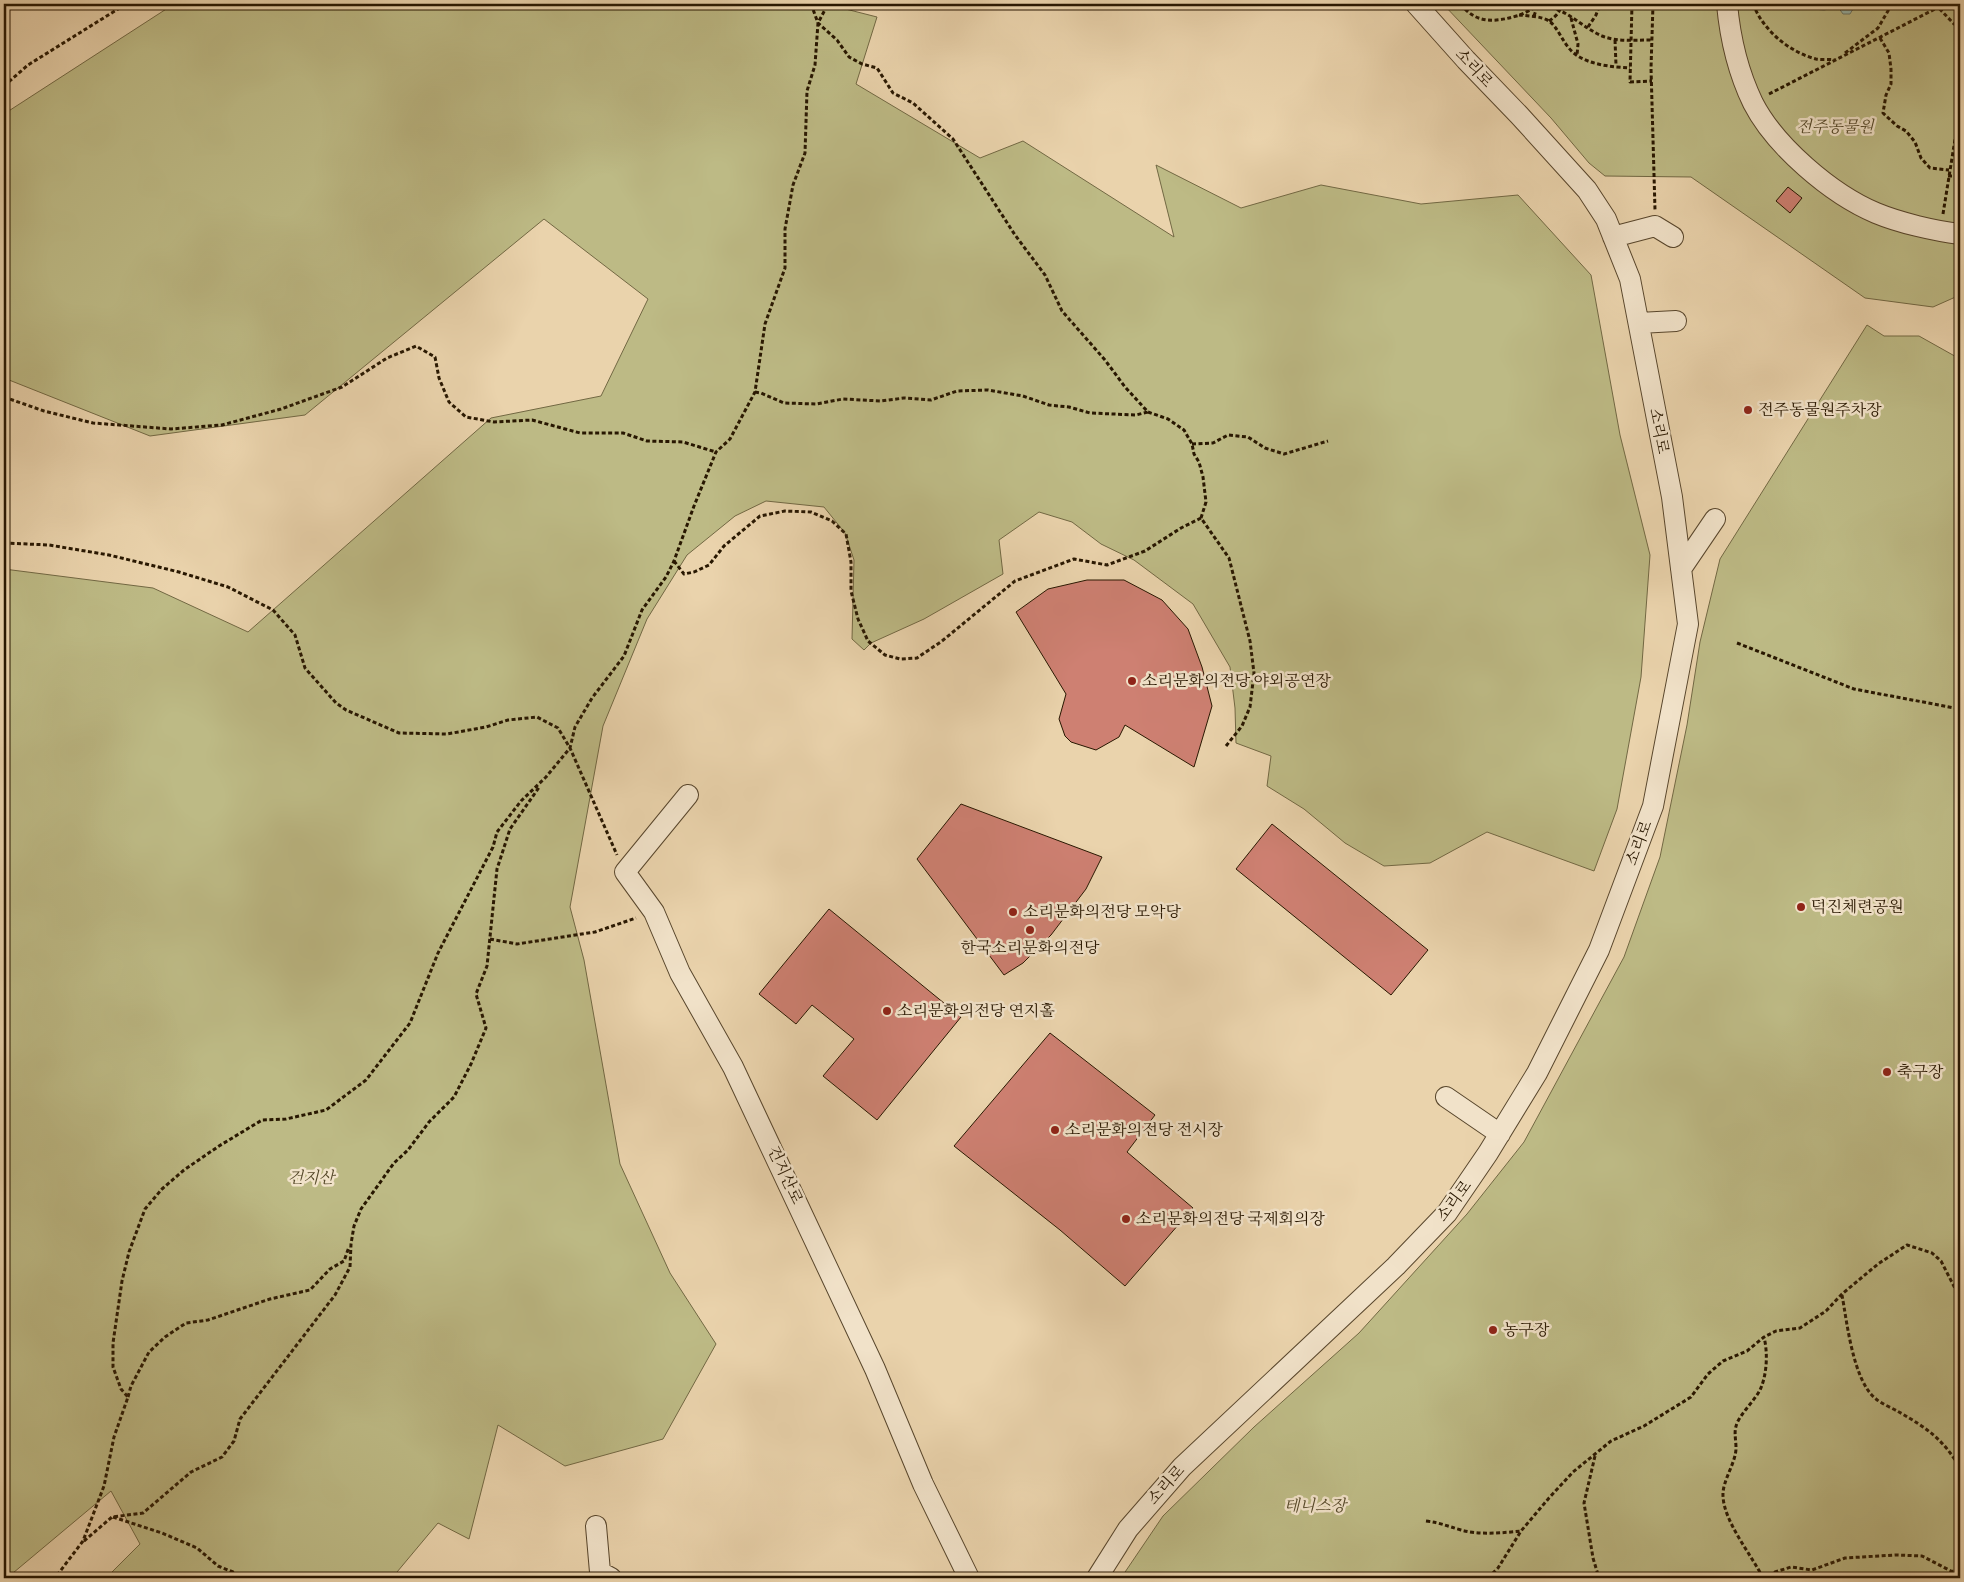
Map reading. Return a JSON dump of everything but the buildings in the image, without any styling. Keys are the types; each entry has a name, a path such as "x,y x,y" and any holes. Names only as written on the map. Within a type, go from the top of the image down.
{"street":[{"name":"소리로","path":"1097,1578 1128,1529 1182,1467 1396,1266 1447,1213 1500,1134 1537,1073 1599,950 1653,806 1688,624 1672,497 1630,279 1606,219 1587,190 1416,4"},
{"path":"1727,4 1729,26 1738,62 1753,102 1772,132 1800,162 1853,201 1877,213 1940,232 1960,234"},
{"path":"1613,238 1655,226 1673,237"},
{"path":"1639,323 1676,322"},
{"path":"1681,569 1715,519"},
{"path":"625,872 688,795"},
{"name":"건지산로","path":"625,872 654,912 680,973 733,1067 875,1369 923,1484 969,1578"},
{"path":"1446,1097 1500,1134"},
{"path":"596,1526 600,1572 611,1578"}],"path":[{"path":"4,86 28,65 126,4"},
{"path":"674,561 684,574 694,572 710,565 724,546 760,516 785,510 811,512 832,521 846,534 851,562 851,592 858,619 868,641 886,655 900,659 918,658 1016,581 1074,559 1107,565 1144,551 1201,518 1206,502 1199,462 1184,430 1168,419 1148,412 1062,311 1045,275 1015,235 953,139 913,103 893,93 877,68 862,64 849,57 837,40 818,23 811,4"},
{"path":"128,1397 121,1390 113,1367 113,1343 122,1281 129,1252 145,1209 162,1189 184,1170 262,1120 286,1119 326,1110 366,1080 410,1023 421,991 438,953 493,847 497,832 570,748 575,727 592,698 624,656 642,610 666,577 716,452 730,439 755,392 765,324 785,268 785,229 793,185 804,153 807,91 815,65 818,23 828,4"},
{"path":"1461,4 1479,20 1492,21 1519,15 1534,16 1549,21 1556,28 1561,39 1577,56 1588,62 1630,68"},
{"path":"1549,21 1556,17 1560,11 1561,4"},
{"path":"1588,27 1596,15 1600,4"},
{"path":"1632,4 1630,82 1652,81"},
{"path":"1653,4 1652,81 1655,226"},
{"path":"1753,4 1758,18 1771,33 1794,49 1817,59 1837,60 1878,28 1892,4"},
{"path":"1519,15 1537,5 1544,6 1560,11 1600,35 1615,40 1652,40"},
{"path":"1534,16 1537,5"},
{"path":"1753,102 1880,38 1936,6 1954,24 1960,27"},
{"path":"1571,17 1578,44 1577,56"},
{"path":"1880,38 1889,52 1891,69 1891,84 1886,95 1883,113 1897,126 1906,130 1915,142 1921,158 1930,168 1949,170"},
{"path":"1615,40 1616,66"},
{"path":"1940,232 1957,127 1960,127"},
{"path":"1948,176 1960,176"},
{"path":"4,397 44,411 93,423 171,429 222,425 281,409 342,387 387,358 416,346 435,357 439,378 449,402 466,416 494,422 532,420 580,433 623,434 647,441 683,442 716,452"},
{"path":"755,392 784,403 816,404 843,399 881,401 904,398 931,400 957,391 988,390 1023,396 1049,405 1069,407 1090,413 1136,415 1148,412"},
{"path":"1192,444 1213,443 1228,435 1248,437 1265,448 1284,454 1328,441"},
{"path":"1201,518 1229,558 1250,641 1254,673 1250,706 1242,726 1226,746"},
{"path":"4,543 49,545 108,555 179,572 228,587 273,610 295,635 304,668 336,703 346,710 399,733 447,734 508,720 537,717 558,728 570,748 625,872"},
{"path":"1736,643 1854,689 1960,709"},
{"path":"51,1578 58,1574 83,1541 104,1486 114,1437 131,1386 149,1352 165,1336 186,1323 208,1320 270,1299 310,1290 330,1269 344,1260 361,1208 394,1163 408,1150 429,1122 454,1096 471,1064 486,1028 476,994 487,966 497,869 510,828 546,777"},
{"path":"490,938 517,944 595,932 654,912"},
{"path":"68,1560 82,1543 112,1517 143,1513 191,1472 222,1457 234,1440 240,1419 335,1295 350,1267 350,1244"},
{"path":"1488,1578 1498,1568 1521,1531 1549,1498 1574,1472 1611,1442 1644,1426 1691,1397 1708,1374 1723,1361 1747,1351 1776,1330 1800,1328 1826,1312 1842,1294 1893,1253 1907,1245 1932,1253 1941,1260 1960,1298"},
{"path":"1842,1294 1860,1378 1875,1399 1922,1425 1939,1438 1950,1451 1960,1468"},
{"path":"1763,1578 1733,1527 1722,1495 1736,1449 1734,1434 1737,1422 1760,1389 1768,1354 1764,1337"},
{"path":"1595,1455 1584,1503 1593,1558 1599,1578"},
{"path":"112,1517 162,1533 197,1548 218,1566 233,1572 240,1578"},
{"path":"1426,1522 1443,1523 1462,1530 1500,1533 1521,1531"},
{"path":"1771,1578 1774,1572 1791,1567 1812,1570 1845,1558 1896,1555 1922,1556 1951,1570 1960,1572"}],"green space":[{"name":"건지산","path":"174,4 826,4 877,17 856,84 980,158 1023,141 1174,237 1156,165 1241,208 1321,185 1421,204 1518,195 1591,275 1620,435 1650,555 1641,677 1617,809 1594,871 1487,832 1430,863 1384,866 1345,843 1304,809 1267,786 1271,756 1236,743 1235,708 1230,667 1193,604 1134,560 1101,544 1072,522 1039,512 999,540 1003,574 924,619 871,643 864,650 852,639 854,560 845,533 824,507 766,501 735,516 687,555 647,619 603,726 570,907 584,960 620,1164 670,1273 716,1344 663,1439 565,1466 498,1425 469,1539 438,1523 392,1578 106,1578 140,1544 111,1491 7,1578 4,1578 4,569 153,588 248,632 491,418 601,396 648,299 544,219 305,415 150,436 4,378 4,114"},
{"name":"전주동물원","path":"1443,4 1960,4 1960,295 1933,307 1865,298 1691,177 1605,176 1589,163 1551,118"},
{"name":"덕진체련공원","path":"1867,325 1884,336 1919,336 1960,359 1960,1578 1121,1578 1163,1516 1254,1427 1359,1333 1467,1214 1524,1142 1624,957 1660,857 1687,725 1700,642 1720,559"}],"water":[{"path":"1812,4 1856,4 1850,14 1843,14 1838,7 1824,10 1813,9"}],"place":[{"name":"전주동물원주차장","path":"1748,410"},
{"name":"소리문화의전당 야외공연장","path":"1132,681"},
{"name":"덕진체련공원","path":"1801,907"},
{"name":"소리문화의전당 모악당","path":"1013,912"},
{"name":"한국소리문화의전당","path":"1030,930"},
{"name":"소리문화의전당 연지홀","path":"887,1011"},
{"name":"축구장","path":"1887,1072"},
{"name":"소리문화의전당 전시장","path":"1055,1130"},
{"name":"소리문화의전당 국제회의장","path":"1126,1219"},
{"name":"농구장","path":"1493,1330"}],"park label":[{"name":"테니스장","path":"1315,1506"}]}
